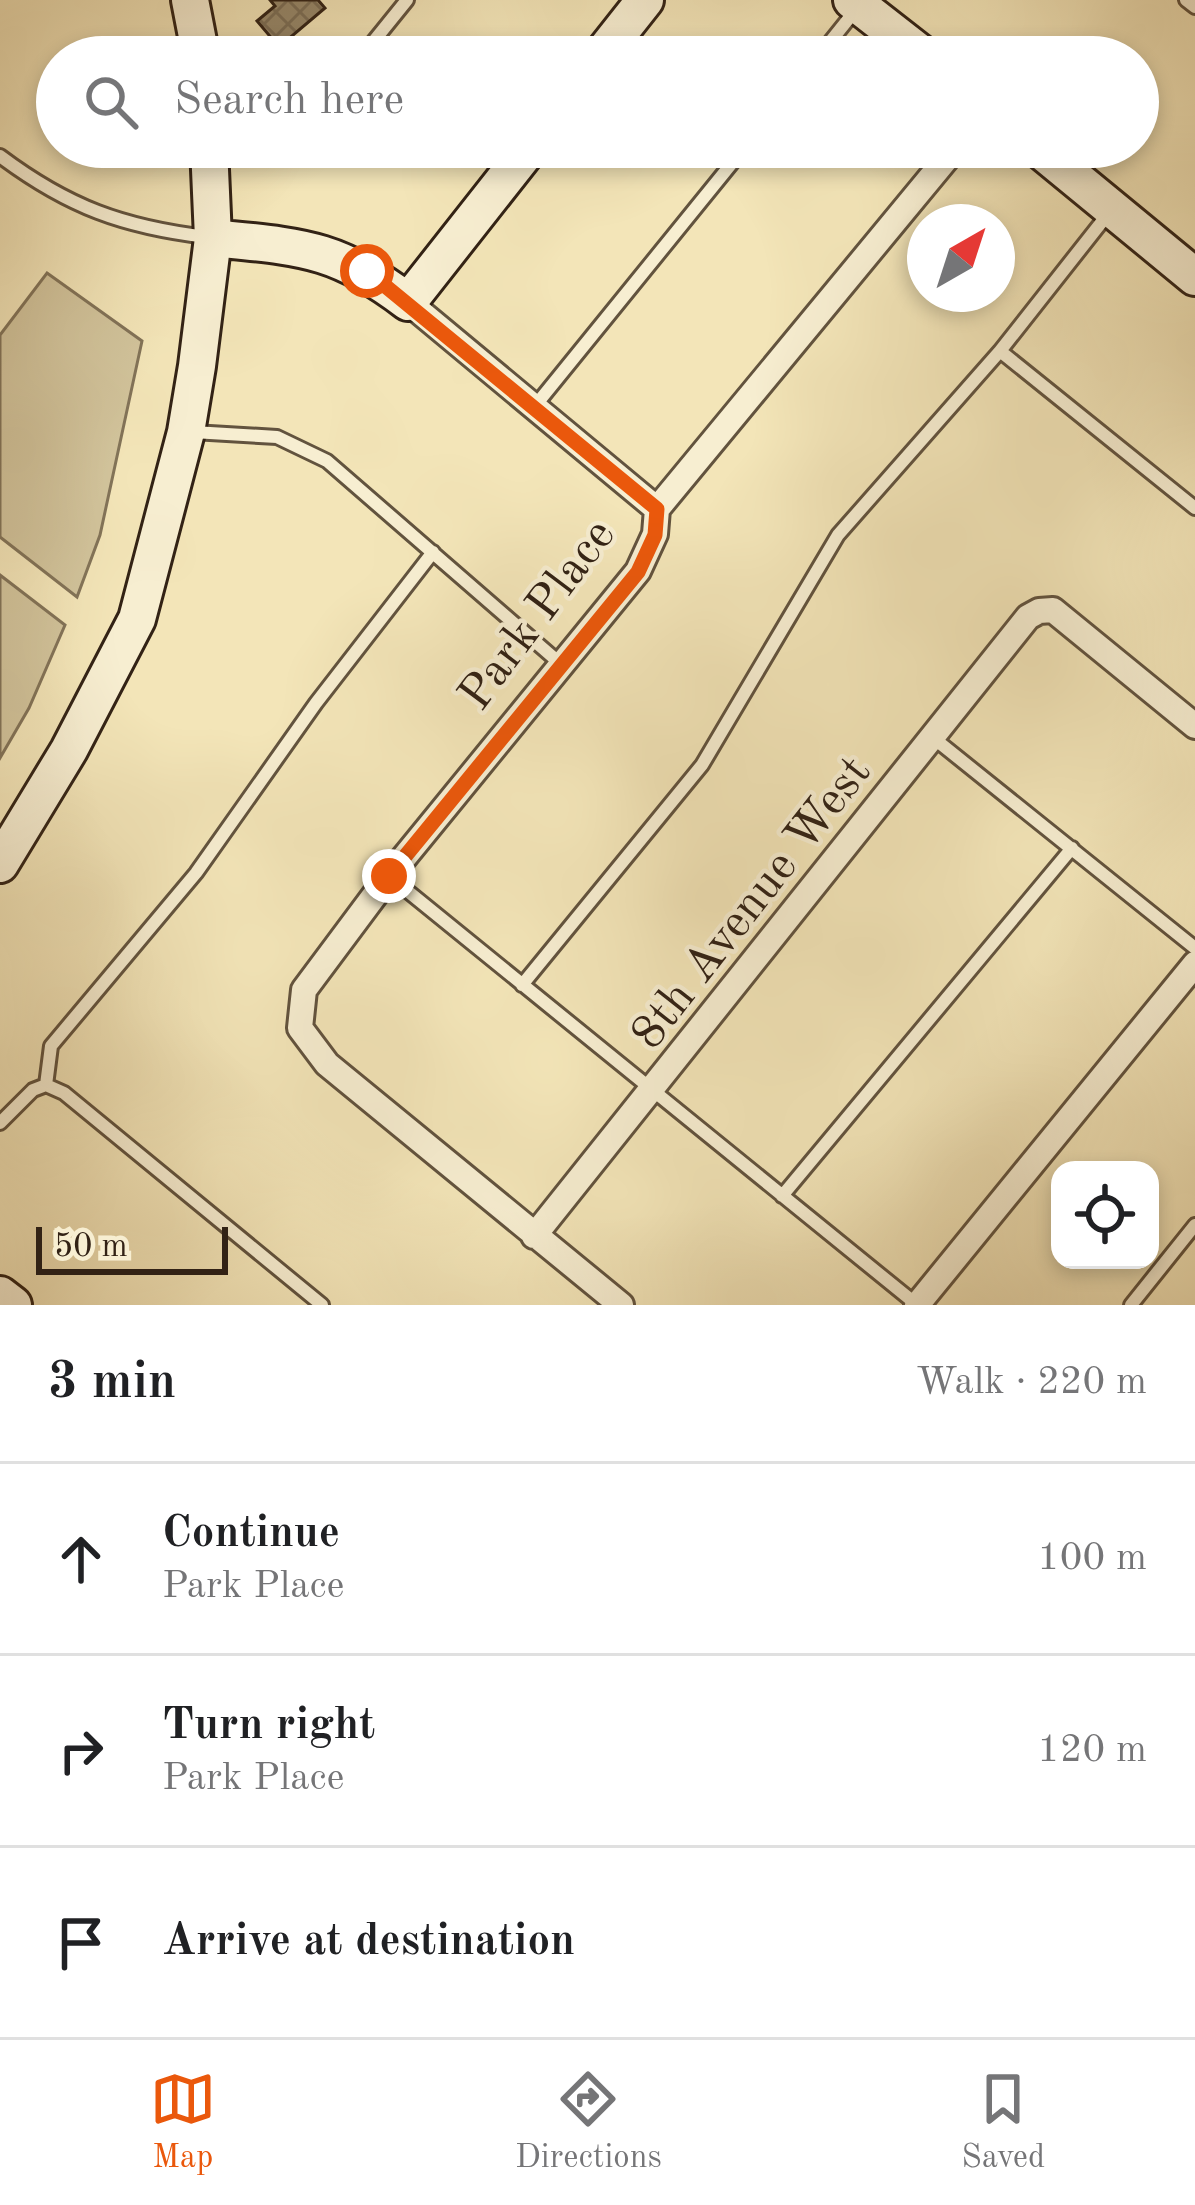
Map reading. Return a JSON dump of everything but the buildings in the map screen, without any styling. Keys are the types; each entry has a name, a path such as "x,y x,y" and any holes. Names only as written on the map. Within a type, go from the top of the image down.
{"street":[{"path":"190,0 197,36"},
{"path":"617,36 645,0"},
{"path":"856,3 898,36"},
{"path":"0,864 69,751 136,619 186,432 213,238 210,168"},
{"path":"408,302 513,168"},
{"path":"657,509 939,168"},
{"path":"1062,168 1195,277"},
{"name":"Park Place","path":"213,238 310,248 367,271 657,509 655,535 638,572 389,876 304,990 300,1028 327,1064 534,1236"},
{"name":"8th Avenue West","path":"534,1236 1028,617 1053,610 1195,726"},
{"path":"917,1305 1195,964"},
{"path":"534,1236 620,1305"},
{"path":"0,1295 13,1305"}],"lane":[{"path":"378,36 407,0"},
{"path":"1186,0 1195,7"},
{"path":"833,36 856,3"},
{"path":"0,156 38,185 100,216 151,230 213,238"},
{"path":"534,407 728,168"},
{"path":"522,985 702,765 838,535 1000,351 1112,209"},
{"path":"1000,351 1195,508"},
{"path":"186,432 277,437 327,461 562,665"},
{"path":"46,1085 50,1046 196,873 316,704 433,553"},
{"path":"931,736 1195,949"},
{"path":"782,1196 1072,848"},
{"path":"389,876 917,1305"},
{"path":"0,1123 33,1090 46,1085 64,1093 322,1305"},
{"path":"1131,1305 1195,1225"}],"shaded area":[{"path":"47,273 142,341 100,535 77,597 0,537 0,335"},
{"path":"0,575 65,625 29,708 0,758"}],"route":[{"path":"367,271 657,509 655,535 638,572 389,876"}]}
